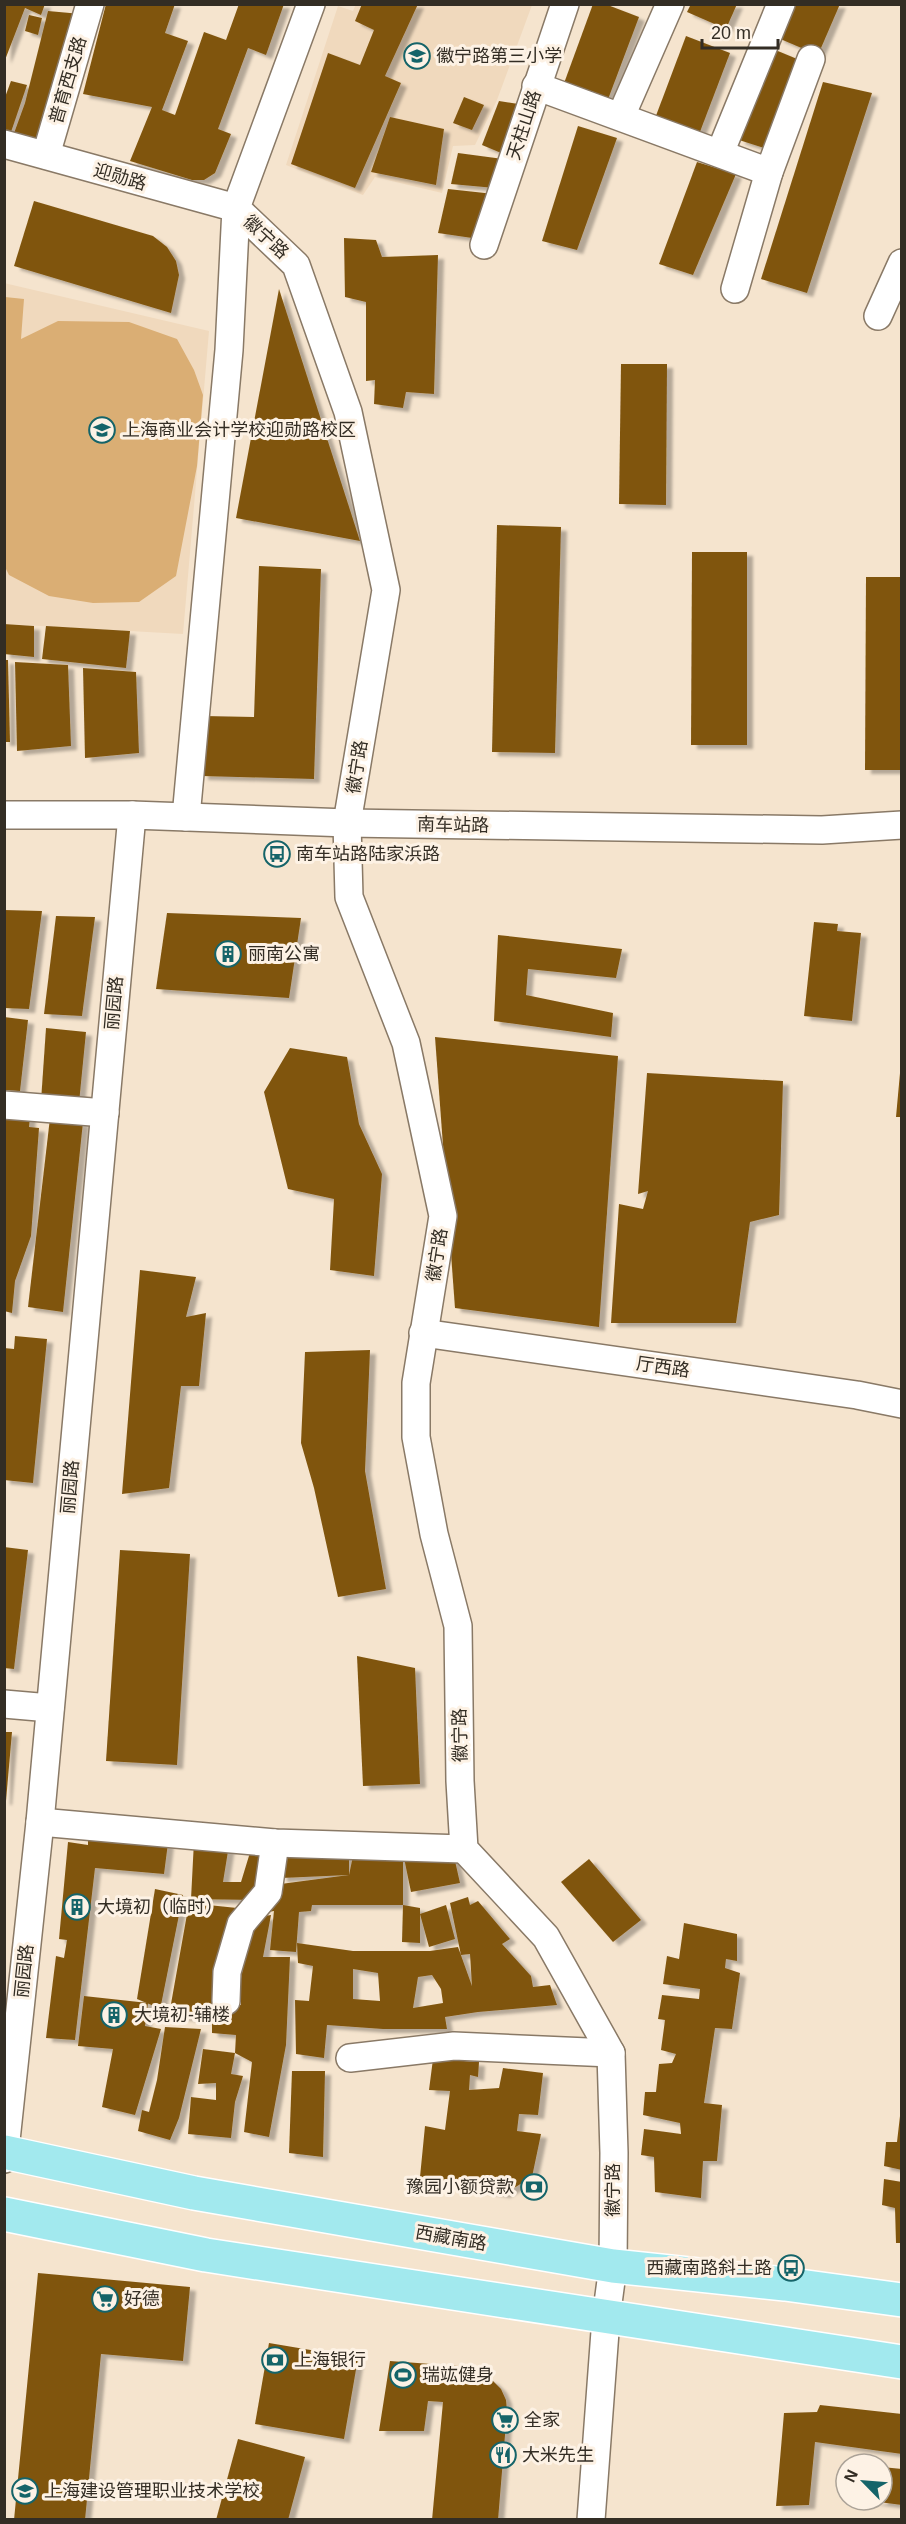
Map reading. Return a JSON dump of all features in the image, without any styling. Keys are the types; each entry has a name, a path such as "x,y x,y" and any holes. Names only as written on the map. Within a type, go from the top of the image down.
{"main road":[{"name":"西藏南路","path":"5,2152 194,2193 613,2266 785,2284 902,2300"},
{"path":"4,2214 206,2255 902,2362"}],"street":[{"name":"普育西支路","path":"46,155 90,4"},
{"name":"徽宁路","path":"311,4 236,208 296,265 348,412 386,590 347,823 350,897 406,1043 443,1216 416,1383 416,1437 434,1534 458,1626 460,1781 464,1849 546,1937 611,2053 614,2153 613,2266 606,2318 591,2520"},
{"name":"天柱山路","path":"484,245 565,4"},
{"path":"621,116 670,4"},
{"path":"720,153 781,4"},
{"path":"735,289 769,172 811,59"},
{"path":"536,86 769,172"},
{"name":"迎勋路","path":"4,144 236,208"},
{"path":"186,817 230,350 236,208"},
{"path":"878,316 902,263"},
{"name":"南车站路","path":"4,815 132,815 347,823 822,830 902,825"},
{"name":"丽园路","path":"4,2159 12,2006 40,1822 132,815"},
{"path":"4,1105 105,1113"},
{"name":"厅西路","path":"423,1333 857,1395 902,1404"},
{"path":"4,1704 50,1708"},
{"path":"40,1822 275,1843 464,1849"},
{"path":"226,2001 227,1972 241,1924 268,1892 275,1843"},
{"path":"350,2058 454,2046 611,2053"}],"shaded area":[{"name":"徽宁路第三小学","path":"356,4 532,5 497,100 475,145 453,146 442,193 375,177 363,195 286,165 338,6 353,11"},
{"name":"上海商业会计学校迎勋路校区","path":"4,283 209,331 183,634 5,624"},
{"name":"上海商业会计学校迎勋路校区","path":"5,297 24,299 21,339 58,321 129,322 177,339 194,370 203,395 197,466 176,576 139,602 93,603 49,596 9,575 5,567"}],"building":[{"path":"4,4 45,4 41,15 25,8 5,60"},
{"path":"106,4 175,4 165,33 188,41 162,110 175,115 204,32 226,40 239,4 284,4 266,55 248,48 218,129 231,134 215,173 204,180 192,180 130,161 152,107 83,94"},
{"path":"362,4 418,4 385,76 401,83 355,188 291,164 328,53 360,65 374,30 355,21"},
{"path":"593,4 605,4 639,17 607,102 563,86"},
{"path":"691,4 737,4 726,29 687,12"},
{"path":"792,4 840,4 818,55 778,38"},
{"path":"48,11 81,14 47,143 13,136 25,103"},
{"path":"29,15 42,18 38,35 25,31"},
{"path":"686,36 730,53 698,137 654,121"},
{"path":"773,49 802,61 770,150 739,140"},
{"path":"11,81 27,85 9,138 4,136 4,100"},
{"path":"823,82 872,93 807,293 761,279"},
{"path":"464,97 484,105 472,130 453,123"},
{"path":"499,101 525,105 506,155 482,145"},
{"path":"390,117 444,129 436,185 371,172"},
{"path":"578,126 617,138 577,250 542,241"},
{"path":"458,153 503,159 495,188 451,184"},
{"path":"697,162 736,174 693,275 659,264"},
{"path":"448,189 494,194 479,239 438,233"},
{"path":"34,201 153,236 167,247 176,261 179,275 171,313 14,266"},
{"path":"344,238 376,240 382,257 438,255 434,394 406,392 403,408 374,404 375,380 366,381 366,302 345,297"},
{"path":"279,289 360,541 236,518"},
{"path":"621,364 667,364 666,505 619,504"},
{"path":"497,525 561,527 555,753 492,752"},
{"path":"692,552 747,552 747,745 691,745"},
{"path":"259,566 321,569 314,779 202,776 204,716 254,717"},
{"path":"866,577 902,577 902,770 865,770"},
{"path":"4,624 34,626 34,657 4,654"},
{"path":"46,626 130,631 126,668 42,659"},
{"path":"4,660 8,660 10,742 4,742"},
{"path":"15,662 68,665 71,746 17,751"},
{"path":"83,668 136,672 139,753 85,758"},
{"path":"4,910 42,911 29,1009 4,1008"},
{"name":"丽南公寓","path":"167,913 301,918 289,998 156,989"},
{"path":"56,916 95,917 82,1016 44,1014"},
{"path":"814,922 838,924 837,931 861,933 852,1021 804,1016"},
{"path":"498,935 622,949 616,978 528,969 526,995 613,1013 611,1037 494,1021"},
{"path":"4,1017 28,1020 20,1091 4,1090"},
{"path":"46,1028 86,1032 79,1103 41,1101"},
{"path":"435,1037 618,1056 599,1327 455,1308"},
{"path":"290,1048 347,1057 359,1124 382,1174 374,1276 330,1270 334,1199 288,1189 264,1092"},
{"path":"647,1073 783,1081 779,1215 750,1222 736,1323 611,1323 619,1204 643,1209 648,1191 638,1194"},
{"path":"900,1073 902,1073 902,1117 896,1117"},
{"path":"6,1111 30,1116 29,1127 39,1128 31,1236 15,1281 12,1313 4,1311"},
{"path":"50,1118 83,1122 63,1312 28,1307"},
{"path":"140,1270 196,1277 186,1317 206,1313 199,1386 181,1386 169,1488 122,1494"},
{"path":"15,1336 47,1339 33,1483 4,1480 4,1348 14,1349"},
{"path":"370,1350 365,1471 386,1589 338,1597 314,1488 301,1443 305,1352"},
{"path":"4,1547 28,1550 14,1669 4,1668"},
{"path":"120,1550 190,1554 177,1765 106,1761"},
{"path":"357,1656 415,1668 420,1784 363,1786"},
{"path":"4,1732 12,1732 6,1801 4,1801"},
{"name":"大境初（临时）","path":"88,1835 168,1843 164,1874 95,1868 75,2040 46,2038 56,1956 64,1958 67,1940 59,1939 68,1842 88,1845"},
{"path":"194,1841 229,1845 223,1882 241,1882 252,1846 270,1849 257,1900 191,1899"},
{"path":"349,1850 349,1875 281,1878 281,1851"},
{"path":"453,1852 460,1883 411,1892 403,1853"},
{"path":"403,1853 403,1905 312,1905 311,1911 299,1912 296,1952 270,1950 274,1911 268,1912 273,1885 349,1875 353,1856"},
{"path":"589,1859 641,1920 613,1942 561,1882"},
{"name":"大境初-辅楼","path":"155,1889 183,1895 161,2005 154,2006 137,1999"},
{"path":"468,1897 470,1905 478,1901 510,1939 502,1944 531,1976 533,1987 550,1985 557,2005 445,2017 447,2029 383,2029 327,2025 324,2058 296,2054 295,2000 309,2001 313,1966 298,1963 297,1943 353,1951 430,1951 458,1947 472,1986 470,1954 461,1955 450,1903","holes":["353,1969 378,1973 380,2001 353,1999","432,1975 441,1989 443,2003 413,2008 418,1977"]},
{"path":"189,1903 237,1908 216,2005 241,2005 240,1985 251,1918 271,1915 263,1957 290,1957 286,2045 269,2137 244,2132 252,2062 235,2053 236,2035 212,2033 212,2020 169,2015"},
{"path":"403,1905 420,1908 420,1943 402,1942"},
{"path":"446,1905 455,1939 429,1947 420,1914"},
{"path":"684,1923 737,1934 737,1961 726,1959 725,1968 740,1973 732,2029 715,2028 704,2103 722,2105 717,2161 703,2161 701,2198 655,2192 654,2157 641,2155 644,2129 681,2134 680,2123 643,2115 645,2092 656,2092 659,2064 672,2063 676,2054 661,2050 665,2020 658,2019 662,1995 699,1999 700,1989 663,1984 667,1956 679,1959"},
{"path":"84,1996 148,2003 145,2026 161,2029 135,2115 102,2107 113,2049 78,2046"},
{"path":"165,2027 201,2029 179,2118 170,2140 138,2131 142,2110 149,2112 157,2080"},
{"path":"203,2049 235,2053 231,2074 243,2076 235,2102 231,2138 188,2134 191,2097 216,2100 216,2083 198,2084"},
{"path":"433,2059 479,2062 478,2077 470,2075 469,2090 499,2088 503,2068 543,2073 538,2115 519,2114 517,2131 541,2134 532,2177 504,2194 420,2177 425,2126 445,2130 450,2091 429,2090"},
{"path":"292,2071 325,2071 323,2157 289,2153"},
{"path":"900,2116 902,2116 902,2170 884,2166 886,2142 897,2142"},
{"path":"884,2179 902,2182 902,2243 896,2243 895,2208 882,2205"},
{"path":"38,2273 190,2287 183,2361 101,2354 85,2520 14,2520"},
{"path":"269,2343 358,2358 344,2439 255,2424"},
{"path":"390,2361 472,2367 471,2376 493,2381 501,2389 506,2400 507,2411 498,2520 432,2520 443,2402 428,2401 424,2431 379,2431"},
{"path":"820,2405 902,2414 902,2454 815,2442 809,2505 776,2506 784,2413 817,2412"},
{"path":"238,2439 305,2457 288,2520 216,2520"},
{"path":"894,2468 902,2469 902,2505 894,2504"}],"place":[{"name":"徽宁路第三小学","path":"417,56"},
{"name":"上海商业会计学校迎勋路校区","path":"102,430"},
{"name":"南车站路陆家浜路","path":"277,854"},
{"name":"丽南公寓","path":"228,954"},
{"name":"大境初（临时）","path":"77,1907"},
{"name":"大境初-辅楼","path":"114,2015"},
{"name":"豫园小额贷款","path":"534,2187"},
{"name":"西藏南路斜土路","path":"791,2268"},
{"name":"好德","path":"105,2299"},
{"name":"上海银行","path":"275,2360"},
{"name":"瑞竑健身","path":"403,2375"},
{"name":"全家","path":"505,2420"},
{"name":"大米先生","path":"503,2455"},
{"name":"上海建设管理职业技术学校","path":"25,2491"}]}
